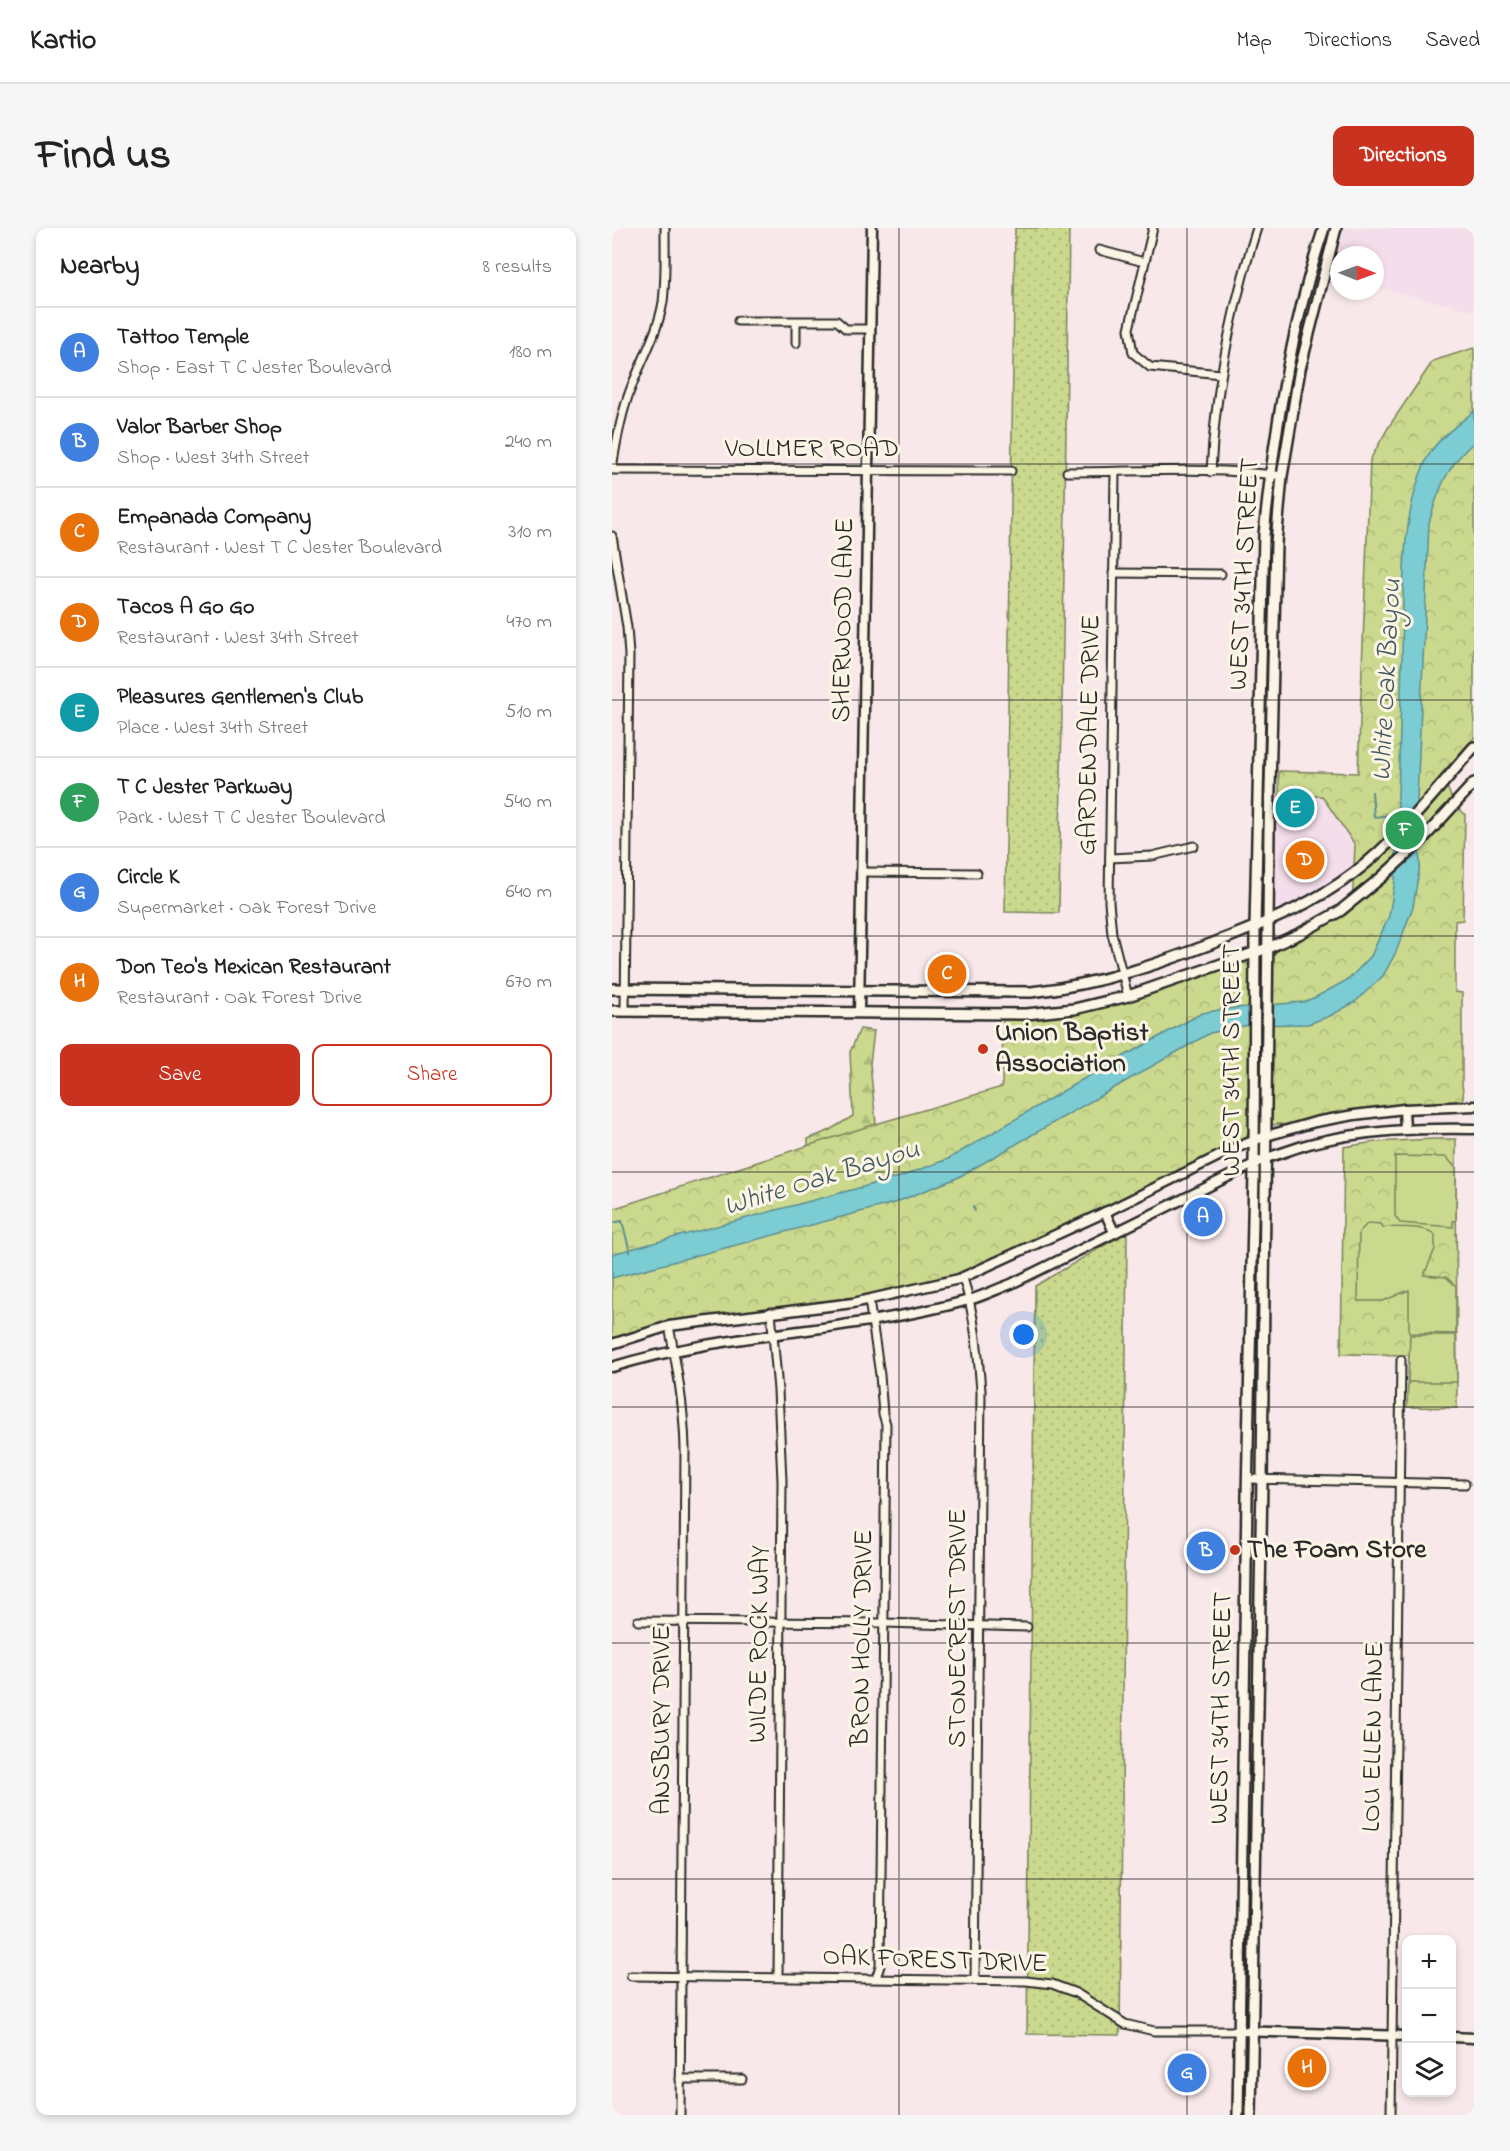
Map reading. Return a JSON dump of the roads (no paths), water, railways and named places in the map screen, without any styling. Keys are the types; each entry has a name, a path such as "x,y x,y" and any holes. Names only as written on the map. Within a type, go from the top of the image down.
{"main road":[{"name":"WEST 34TH STREET","path":"1238,2115 1263,535 1269,474 1288,367 1313,260 1323,228"},
{"name":"WEST 34TH STREET","path":"1251,2115 1275,584 1282,476 1300,369 1336,228"},
{"path":"1313,260 1326,261"},
{"path":"1288,367 1300,369"},
{"path":"612,989 1031,992 1070,988 1122,976 1255,927 1307,905 1354,873 1388,844 1474,747"},
{"path":"612,1011 1026,1014 1074,1009 1128,996 1268,948 1299,934 1340,910 1382,877 1419,843 1474,783"},
{"path":"1354,873 1367,889"},
{"path":"1252,1295 1264,1296"},
{"path":"1245,1583 1260,1583"},
{"path":"1244,1682 1258,1682"}],"street":[{"path":"612,469 618,434 630,391 663,303 666,266 665,228"},
{"name":"SHERWOOD LANE","path":"859,1012 872,228"},
{"path":"1153,228 1129,329 1133,353 1150,367 1221,374"},
{"path":"1211,472 1215,414 1221,374 1257,228"},
{"path":"1099,250 1144,262"},
{"path":"738,321 837,321 846,330 870,329"},
{"path":"795,343 796,322"},
{"name":"VOLLMER ROAD","path":"612,469 1011,471"},
{"path":"1067,472 1211,472 1282,476"},
{"name":"GARDENDALE DRIVE","path":"1115,472 1109,902 1112,934 1128,996"},
{"path":"612,536 627,627 629,655 625,1010"},
{"path":"1113,573 1221,574"},
{"path":"1110,858 1152,856 1194,846"},
{"path":"861,872 977,873"},
{"path":"612,1344 669,1326 869,1300 963,1278 1254,1140 1340,1117 1404,1109 1474,1106"},
{"path":"1404,1109 1405,1130"},
{"path":"612,1368 720,1341 872,1322 970,1300 1011,1284 1266,1158 1309,1144 1350,1136 1405,1130 1474,1129"},
{"path":"1105,1212 1114,1232"},
{"name":"STONECREST DRIVE","path":"963,1278 970,1300 978,1350 981,1391 975,1980"},
{"name":"BRON HOLLY DRIVE","path":"869,1300 886,1425 880,1966 876,1978"},
{"name":"WILDE ROCK WAY","path":"771,1312 778,1390 782,1482 777,1977"},
{"name":"ANSBURY DRIVE","path":"669,1326 684,1414 680,2115"},
{"name":"LOU ELLEN LANE","path":"1391,2115 1401,1360"},
{"path":"1247,1479 1465,1484"},
{"path":"638,1621 1027,1627"},
{"name":"OAK FOREST DRIVE","path":"631,1976 1026,1981 1052,1984 1076,1993 1125,2024 1154,2031 1251,2031 1402,2036"},
{"path":"1456,2037 1474,2038"},
{"path":"680,2079 742,2079"}],"water":[{"path":"1474,411 1474,442 1450,469 1436,499 1429,523 1417,800 1420,865 1413,907 1396,952 1383,976 1355,1002 1330,1016 1308,1024 1249,1025 1210,1033 957,1178 894,1203 612,1278 612,1254 900,1177 948,1159 1097,1071 1202,1013 1303,1002 1349,979 1371,956 1389,916 1395,880 1403,582 1411,507 1417,483 1430,452 1447,433"}],"waterway":[{"name":"White Oak Bayou","path":"1372,792 1374,817 1400,814"},
{"path":"973,1207 975,1211"},
{"path":"612,1223 622,1221 630,1252"}],"place":[{"name":"Pleasures Gentlemen's Club","path":"1295,808"},
{"name":"T C Jester Parkway","path":"1405,830"},
{"name":"Tacos A Go Go","path":"1305,860"},
{"name":"Empanada Company","path":"947,974"},
{"name":"Union Baptist Association","path":"983,1049"},
{"name":"Tattoo Temple","path":"1203,1217"},
{"name":"The Foam Store","path":"1235,1550"},
{"name":"Valor Barber Shop","path":"1206,1551"},
{"name":"Don Teo's Mexican Restaurant","path":"1307,2068"},
{"name":"Circle K","path":"1187,2073"}]}
